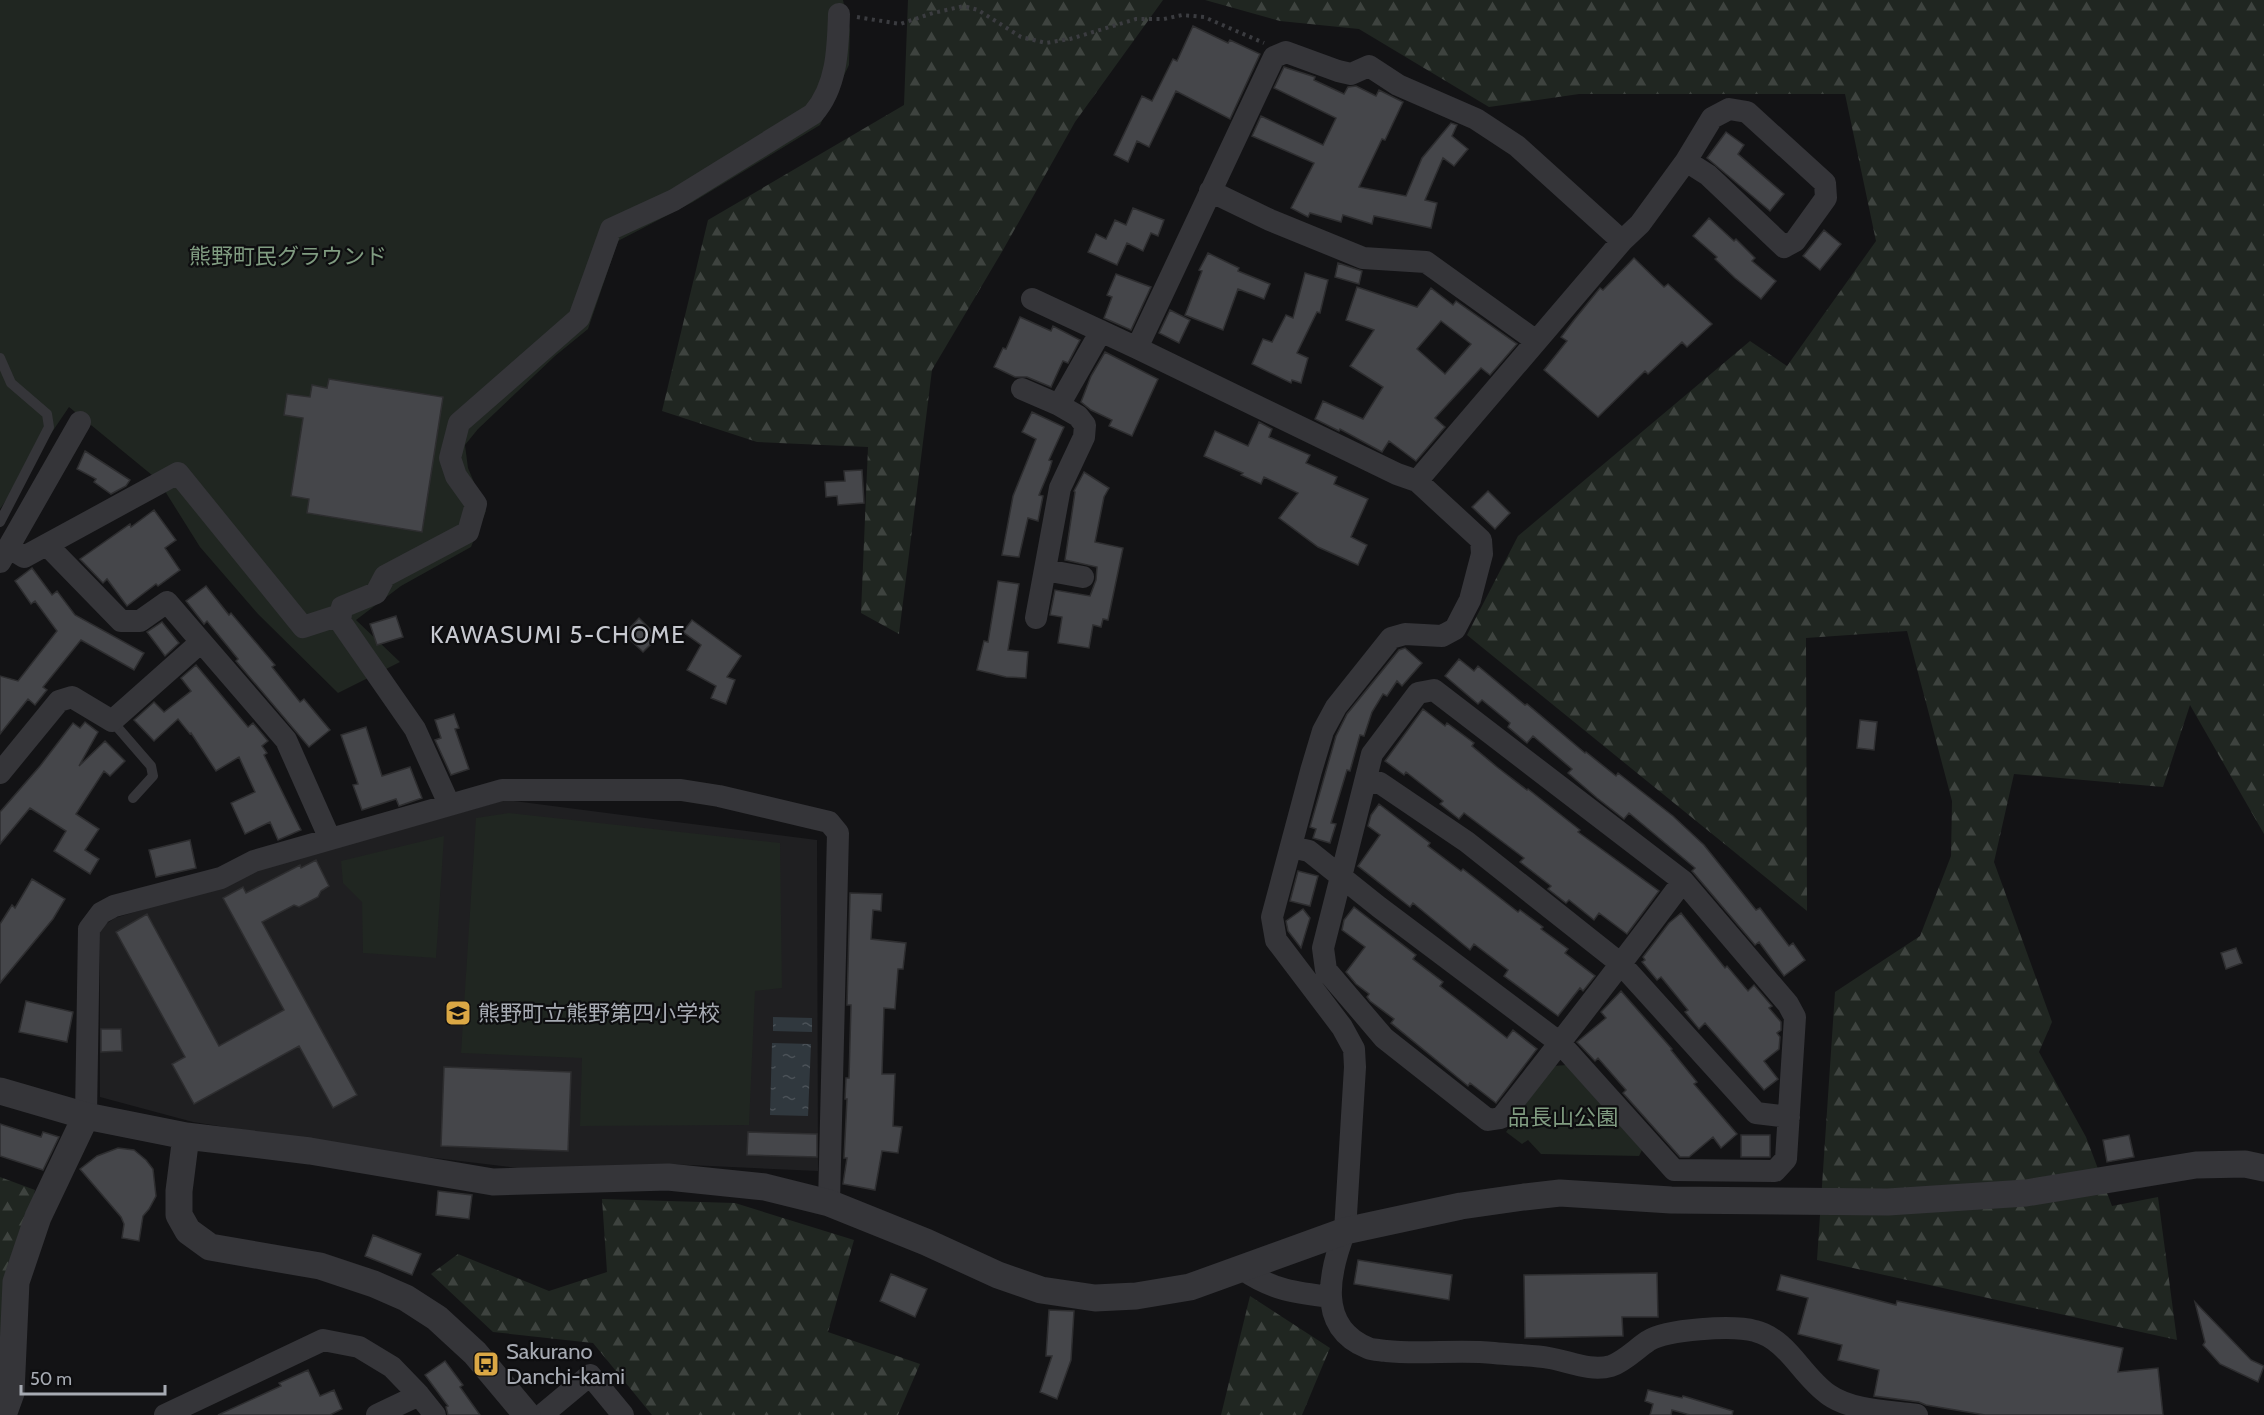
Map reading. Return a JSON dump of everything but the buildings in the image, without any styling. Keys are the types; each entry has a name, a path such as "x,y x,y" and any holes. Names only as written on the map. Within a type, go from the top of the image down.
{"street":[{"path":"449,804 415,729 340,621 342,607 376,593 385,576 468,532 476,504 456,476 450,458 459,423 579,318 611,230 674,200 813,114 824,102 838,56 839,14"},
{"path":"1137,348 1274,57 1286,52 1351,74 1369,66 1398,85 1476,119 1517,146 1622,241"},
{"path":"1417,481 1622,241 1640,224 1686,161 1712,118 1729,109 1747,112 1825,183 1826,198 1795,241 1784,247 1708,176 1686,161"},
{"path":"1210,191 1270,220 1363,258 1426,262 1536,341"},
{"path":"1032,299 1397,474 1417,481 1481,540 1482,554 1470,600 1455,629 1442,636 1405,634 1391,638 1336,707 1323,731 1272,917 1276,940 1342,1027 1354,1049 1355,1067 1345,1231 1336,1255 1331,1297 1334,1317 1348,1336 1369,1349 1400,1352 1473,1351 1549,1358 1590,1368 1611,1366 1650,1340 1675,1332 1720,1328 1755,1330 1778,1341 1816,1385 1831,1397 1851,1405 1917,1415"},
{"path":"1059,405 1101,331"},
{"path":"1022,389 1059,405 1078,416 1085,425 1084,437 1060,488 1036,618"},
{"path":"80,422 3,555 24,557 178,473 303,627 340,615"},
{"path":"47,545 121,621 140,621 167,602 286,740 330,839"},
{"path":"1046,570 1083,577"},
{"path":"0,773 59,701 72,697 112,721 201,642"},
{"path":"1291,847 1310,851 1342,876 1379,907 1560,1043 1674,1170 1775,1171 1786,1159 1795,1017 1788,1004 1683,881 1434,690 1418,693 1372,754 1366,781 1342,876 1323,948 1326,970 1384,1038 1488,1120 1502,1118 1560,1043 1621,964 1683,881"},
{"path":"1366,781 1380,783 1467,842 1621,964 1756,1113 1789,1117"},
{"path":"3,1415 11,1393 16,1282 38,1216 86,1116 89,929 101,913 114,906 221,878 254,861 502,790 681,790 719,796 829,822 838,833 829,1203"},
{"path":"0,1091 86,1116 186,1136 310,1151 493,1182 668,1177 765,1187 829,1203 926,1242 998,1275 1041,1290 1095,1298 1136,1296 1190,1287 1345,1231 1461,1206 1560,1193 1671,1200 1888,1202 2026,1193 2196,1165 2245,1164 2264,1168"},
{"path":"186,1136 179,1191 179,1215 189,1231 210,1247 321,1266 374,1284 406,1298 437,1318 475,1353 527,1415"},
{"path":"1242,1269 1257,1280 1288,1292 1331,1297"},
{"path":"165,1415 323,1340 359,1347 392,1367 435,1415"},
{"path":"542,1415 590,1375 623,1415"},
{"path":"377,1415 419,1395"}],"lane":[{"path":"0,358 10,382 47,414 49,427 0,522"},
{"path":"112,721 151,766 153,776 133,798"}],"path":[{"path":"839,14 900,24 964,6 978,10 1022,37 1046,43 1070,39 1136,19 1164,19 1182,15 1204,17 1272,46 1280,54"}],"shaded area":[{"name":"熊野町立熊野第四小学校","path":"506,800 817,840 818,1171 668,1164 526,1169 402,1154 193,1122 100,1097 100,928 115,918 214,888 256,870"}],"green space":[{"name":"熊野町民グラウンド","path":"0,0 843,0 850,30 849,65 820,125 693,202 618,241 588,329 555,356 478,429 465,445 468,468 486,511 471,547 401,586 356,620 400,662 338,693 258,614 200,547 158,480 69,407 0,509"},
{"path":"908,0 1163,0 1075,122 932,370 899,634 861,613 868,447 757,442 662,411 708,220 904,105"},
{"path":"1205,0 2264,0 2264,834 2190,705 2163,787 2014,774 1994,862 2052,1022 2039,1052 2086,1137 2112,1206 2158,1197 2177,1340 1817,1260 1835,992 1920,936 1951,856 1952,801 1907,631 1806,638 1807,911 1467,635 1518,536 1750,341 1787,366 1876,241 1845,94 1579,94 1489,107 1359,29 1280,21"},
{"path":"509,813 780,843 782,988 755,991 749,1125 580,1126 582,1058 461,1053 476,818"},
{"path":"444,836 436,958 363,953 362,902 343,883 341,861"},
{"name":"品長山公園","path":"1567,1065 1642,1150 1639,1156 1541,1154 1528,1140 1522,1144 1506,1132 1552,1066"},
{"path":"0,1177 35,1190 0,1360"},
{"path":"602,1199 735,1203 854,1240 828,1332 920,1364 898,1415 652,1415 593,1343 493,1332 431,1274 458,1254 549,1291 607,1272"},
{"path":"1250,1296 1330,1348 1302,1415 1221,1415"}],"water":[{"path":"773,1017 812,1018 812,1032 773,1031"},
{"path":"772,1043 811,1044 808,1116 770,1115"}],"place":[{"name":"熊野町立熊野第四小学校","path":"458,1013"},
{"name":"Sakurano Danchi-kami","path":"486,1364"}],"district":[{"name":"KAWASUMI 5-CHOME","path":"558,634"}]}
